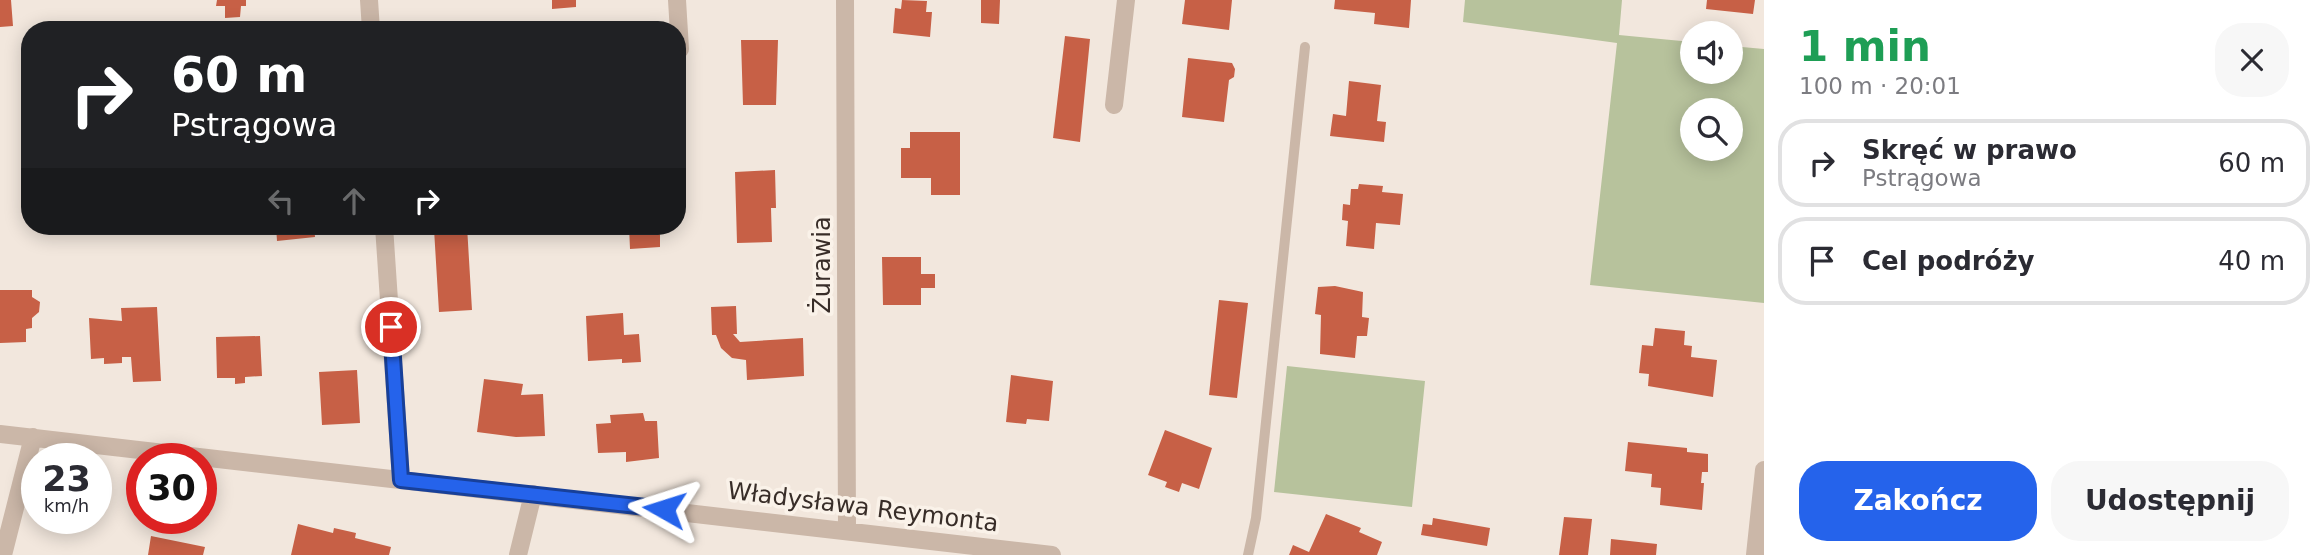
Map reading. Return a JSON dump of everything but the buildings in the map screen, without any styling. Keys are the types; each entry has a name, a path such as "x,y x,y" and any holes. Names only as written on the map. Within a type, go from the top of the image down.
{"street":[{"path":"369,0 370,21"},
{"path":"677,0 678,21"},
{"name":"Żurawia","path":"845,0 847,530"},
{"path":"1114,104 1126,0"},
{"path":"385,235 401,480"},
{"name":"Władysława Reymonta","path":"0,434 1045,554"},
{"path":"3,555 33,438"},
{"path":"1755,555 1764,470"},
{"path":"518,555 533,494"}],"lane":[{"path":"1248,555 1256,518 1305,47"}],"green space":[{"path":"1465,0 1622,0 1619,35 1680,41 1680,84 1743,84 1743,47 1764,49 1764,303 1590,285 1617,43 1463,22"},
{"path":"1287,366 1425,381 1412,507 1274,492"}],"route":[{"path":"391,327 401,480 664,509"}]}
